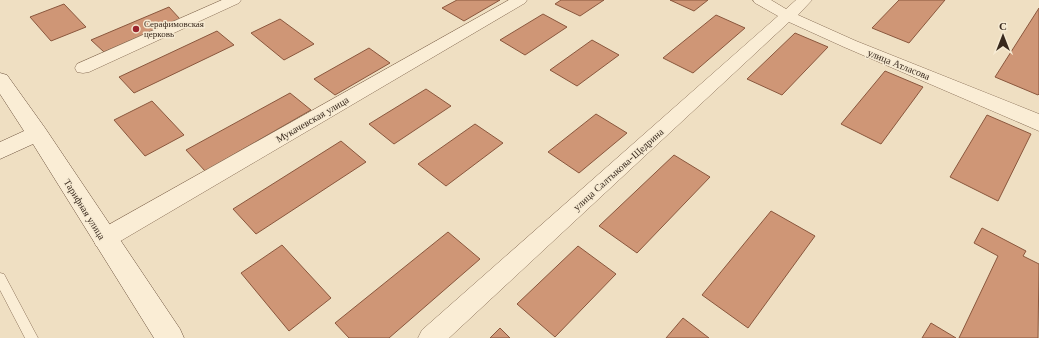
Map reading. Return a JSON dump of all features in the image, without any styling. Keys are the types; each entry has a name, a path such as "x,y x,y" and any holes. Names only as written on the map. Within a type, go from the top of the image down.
{"street":[{"path":"83,68 234,0"},
{"name":"Мукачевская улица","path":"104,239 520,0"},
{"name":"улица Атласова","path":"760,0 788,16 850,44 1032,119 1039,124"},
{"name":"улица Салтыкова-Щедрина","path":"431,338 806,0"},
{"name":"Тарифная улица","path":"0,79 38,133 104,239 170,338"},
{"path":"0,151 38,133"}],"lane":[{"path":"0,278 32,338"}],"building":[{"path":"457,0 500,0 464,21 442,8"},
{"path":"561,0 604,0 580,16 555,4"},
{"path":"670,0 708,0 694,11"},
{"path":"899,0 945,0 909,43 872,28"},
{"path":"64,4 86,27 51,41 30,17"},
{"name":"Серафимовская церковь","path":"169,7 180,19 104,52 91,40"},
{"path":"1039,8 1039,94 1038,95 995,77"},
{"path":"543,14 567,27 525,55 500,40"},
{"path":"716,15 745,28 693,73 663,58"},
{"path":"280,19 314,44 284,60 251,33"},
{"path":"217,31 234,45 134,93 119,77"},
{"path":"795,33 828,47 782,95 747,79"},
{"path":"592,40 619,55 577,86 550,70"},
{"path":"369,48 390,63 335,95 314,79"},
{"path":"885,71 923,87 881,144 841,124"},
{"path":"426,89 451,106 394,144 369,124"},
{"path":"290,93 311,110 205,171 186,150"},
{"path":"152,101 184,135 145,156 114,120"},
{"path":"596,114 627,133 579,173 548,152"},
{"path":"987,115 1031,134 998,201 950,177"},
{"path":"475,124 503,143 446,186 418,164"},
{"path":"341,141 366,162 256,234 233,209"},
{"path":"674,155 710,177 637,253 599,226"},
{"path":"771,211 815,236 748,328 702,295"},
{"path":"982,228 1026,251 1023,256 1039,264 1038,338 959,338 998,256 974,243"},
{"path":"448,232 480,259 389,338 349,338 335,323"},
{"path":"282,245 331,298 289,331 241,273"},
{"path":"578,246 616,274 555,337 517,304"},
{"path":"683,318 709,338 666,338"},
{"path":"931,323 956,338 922,338"},
{"path":"500,328 510,338 490,338"}],"place":[{"name":"Серафимовская церковь","path":"136,29"}]}
